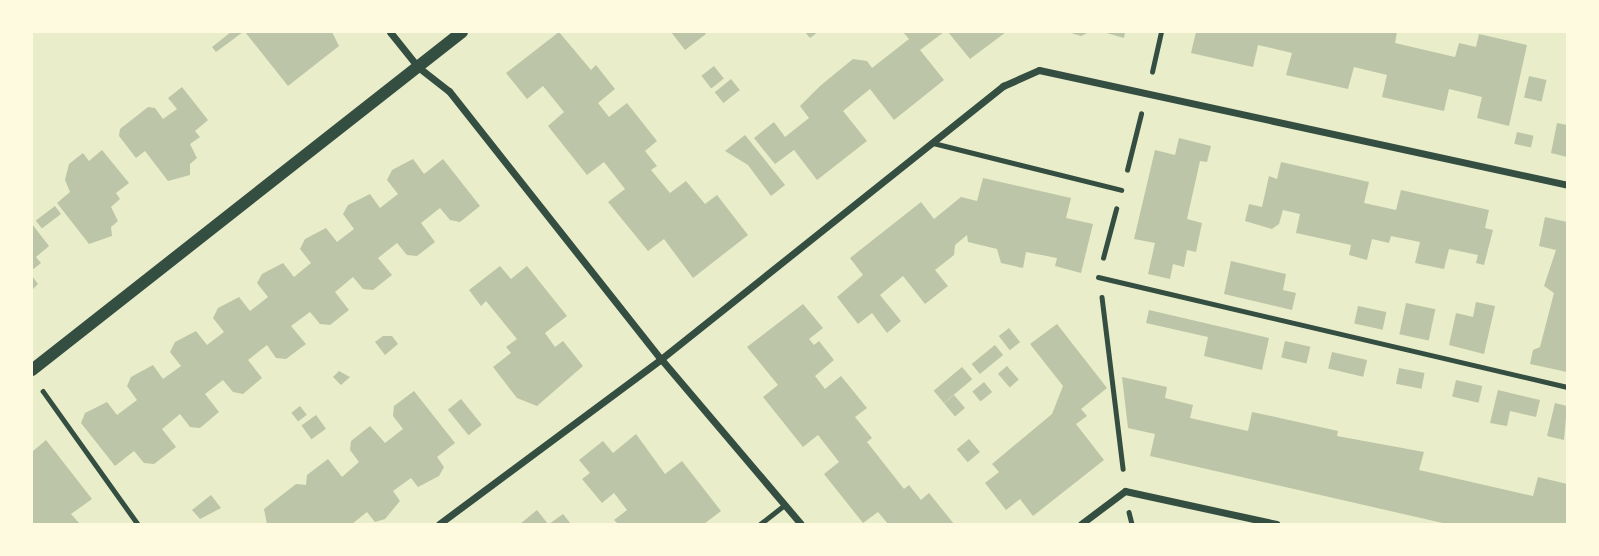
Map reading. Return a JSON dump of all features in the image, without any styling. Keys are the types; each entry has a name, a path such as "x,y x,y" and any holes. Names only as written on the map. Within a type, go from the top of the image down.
{"street":[{"path":"390,32 418,67 449,91 661,359 801,524"},
{"path":"32,370 462,32"},
{"path":"439,524 661,359 1003,86 1039,70 1567,185"},
{"path":"1081,524 1125,491 1276,524"}],"lane":[{"path":"933,143 1121,190"},
{"path":"1098,276 1567,387"},
{"path":"760,524 785,505"}],"path":[{"path":"39,386 138,524"}],"building":[{"path":"231,32 243,32 216,52 212,47"},
{"path":"245,32 332,32 339,46 288,86"},
{"path":"559,32 591,70 596,65 615,89 598,103 609,117 627,103 657,141 645,151 657,166 651,170 670,193 686,181 705,204 717,195 748,235 693,278 664,239 648,251 608,202 625,189 604,162 587,175 548,126 564,112 543,86 527,99 506,73"},
{"path":"671,32 704,32 706,34 685,50"},
{"path":"805,32 818,32 810,38"},
{"path":"903,32 944,32 920,50 944,80 894,120 870,89 843,111 867,141 817,180 794,150 775,164 754,138 774,122 785,137 809,118 800,106 820,86 853,59 867,61 872,68 909,39"},
{"path":"948,32 1006,32 970,59"},
{"path":"1068,32 1089,32 1081,36"},
{"path":"1103,32 1125,32 1124,38"},
{"path":"1196,32 1397,32 1395,43 1455,57 1459,43 1476,47 1479,34 1527,45 1509,126 1477,118 1482,97 1449,89 1444,111 1382,97 1387,75 1354,67 1348,89 1286,75 1292,53 1258,45 1253,67 1191,53"},
{"path":"714,66 724,79 711,88 701,76"},
{"path":"1529,76 1547,80 1542,101 1524,97"},
{"path":"731,79 740,90 723,103 715,92"},
{"path":"182,87 208,120 195,131 200,137 190,144 197,158 190,164 190,175 168,181 145,151 136,158 119,136 120,129 148,107 155,108 163,119 177,109 168,98"},
{"path":"1557,123 1567,125 1567,157 1551,153"},
{"path":"1517,132 1534,136 1531,148 1514,144"},
{"path":"745,135 785,185 771,196 748,165 725,151"},
{"path":"1179,138 1211,146 1207,162 1200,161 1187,219 1202,223 1196,252 1187,250 1184,267 1173,264 1170,279 1148,274 1155,243 1134,239 1155,150 1175,155"},
{"path":"102,150 129,183 116,193 120,199 111,207 118,221 111,227 112,236 89,244 57,203 70,192 65,180 69,164 83,153 89,161"},
{"path":"413,159 424,174 443,159 480,206 460,222 450,220 440,208 421,223 435,242 417,256 407,255 397,243 378,258 392,275 373,290 363,289 353,277 335,292 349,310 330,325 320,324 310,312 291,326 306,344 286,359 276,358 267,345 248,360 262,378 243,394 233,392 223,380 205,394 219,412 200,428 190,427 180,414 162,429 176,447 154,464 144,463 134,451 115,466 81,423 85,413 107,402 117,415 137,400 127,386 131,377 153,365 163,379 181,366 170,352 175,342 196,331 207,345 224,332 213,318 218,308 239,297 250,311 268,297 257,283 262,274 283,263 294,277 311,263 300,249 305,239 326,228 337,242 354,229 343,214 348,205 370,194 380,208 398,194 387,180 392,170"},
{"path":"1281,162 1369,182 1364,203 1396,210 1401,190 1489,210 1485,228 1493,230 1484,265 1476,263 1478,255 1449,249 1444,269 1415,263 1420,242 1391,236 1389,243 1372,239 1367,260 1349,255 1351,245 1296,233 1300,214 1283,210 1279,224 1272,229 1245,221 1249,204 1262,207 1269,176 1277,179"},
{"path":"983,178 1071,198 1066,218 1093,224 1081,273 1055,266 1057,258 1026,252 1023,268 1001,263 997,249 968,242 967,235 955,245 954,255 935,270 948,286 925,304 903,276 880,295 901,321 887,333 872,313 858,324 837,297 863,275 850,258 921,202 934,219 961,197 977,201"},
{"path":"55,206 61,214 42,228 36,220"},
{"path":"1545,217 1567,222 1567,372 1530,364 1533,350 1540,347 1554,293 1544,286 1556,250 1539,246"},
{"path":"32,224 49,246 36,257 41,263 32,270"},
{"path":"1231,261 1286,274 1283,290 1296,293 1292,310 1224,294"},
{"path":"500,266 511,279 527,266 567,316 545,333 555,347 563,341 583,366 537,406 517,398 493,367 511,353 506,347 517,339 486,301 481,306 469,290"},
{"path":"32,276 38,284 32,290"},
{"path":"1476,302 1495,306 1484,354 1449,345 1456,313 1473,317"},
{"path":"1406,303 1435,309 1429,341 1399,334"},
{"path":"803,304 823,328 809,339 814,345 819,341 834,360 815,376 825,389 841,376 867,408 855,417 872,438 867,442 904,489 909,485 921,500 929,493 954,524 888,524 878,512 863,523 824,474 839,462 818,435 803,447 763,397 778,385 747,347"},
{"path":"1358,306 1386,312 1383,330 1354,324"},
{"path":"1149,310 1269,338 1262,370 1204,356 1208,337 1146,323"},
{"path":"1057,324 1107,388 1081,409 1087,416 1076,424 1104,460 1033,516 1020,499 1006,510 985,483 999,472 992,464 1052,414 1063,386 1030,344"},
{"path":"1009,328 1020,342 1010,350 999,336"},
{"path":"383,336 392,336 398,344 385,355 375,342"},
{"path":"1285,341 1310,347 1307,363 1281,358"},
{"path":"995,345 1003,355 980,374 972,364"},
{"path":"1332,352 1367,360 1363,377 1328,369"},
{"path":"1007,366 1019,380 1010,387 998,374"},
{"path":"962,367 972,379 944,403 934,391"},
{"path":"1399,368 1425,373 1421,389 1396,384"},
{"path":"339,371 350,377 341,385 333,377"},
{"path":"1122,377 1167,387 1165,398 1193,405 1190,418 1248,431 1252,412 1338,431 1337,436 1424,452 1419,470 1533,496 1538,477 1567,484 1567,524 1447,524 1150,456 1155,434 1128,428"},
{"path":"1456,380 1482,386 1478,403 1452,397"},
{"path":"984,382 992,392 981,402 972,391"},
{"path":"1498,390 1540,400 1536,417 1510,411 1507,426 1490,423"},
{"path":"414,391 455,443 437,457 444,467 439,476 418,487 411,478 393,491 400,501 385,519 375,522 367,512 352,524 267,524 264,509 296,484 306,485 307,475 328,459 342,477 359,462 350,450 351,441 370,426 385,443 403,429 393,416 394,406"},
{"path":"954,395 965,408 955,416 944,403"},
{"path":"461,399 482,425 469,435 448,410"},
{"path":"1555,403 1567,406 1564,440 1547,436"},
{"path":"300,406 307,415 298,421 291,413"},
{"path":"316,415 326,429 311,439 301,426"},
{"path":"636,434 665,474 682,461 721,511 704,524 618,524 614,520 627,510 614,493 602,503 582,479 590,473 579,460 603,441 613,453"},
{"path":"969,439 980,452 968,462 957,449"},
{"path":"46,440 92,499 71,514 80,524 32,524 32,452"},
{"path":"211,495 221,508 200,519 192,510"},
{"path":"537,510 548,524 520,524"},
{"path":"563,514 571,524 549,524"}]}
